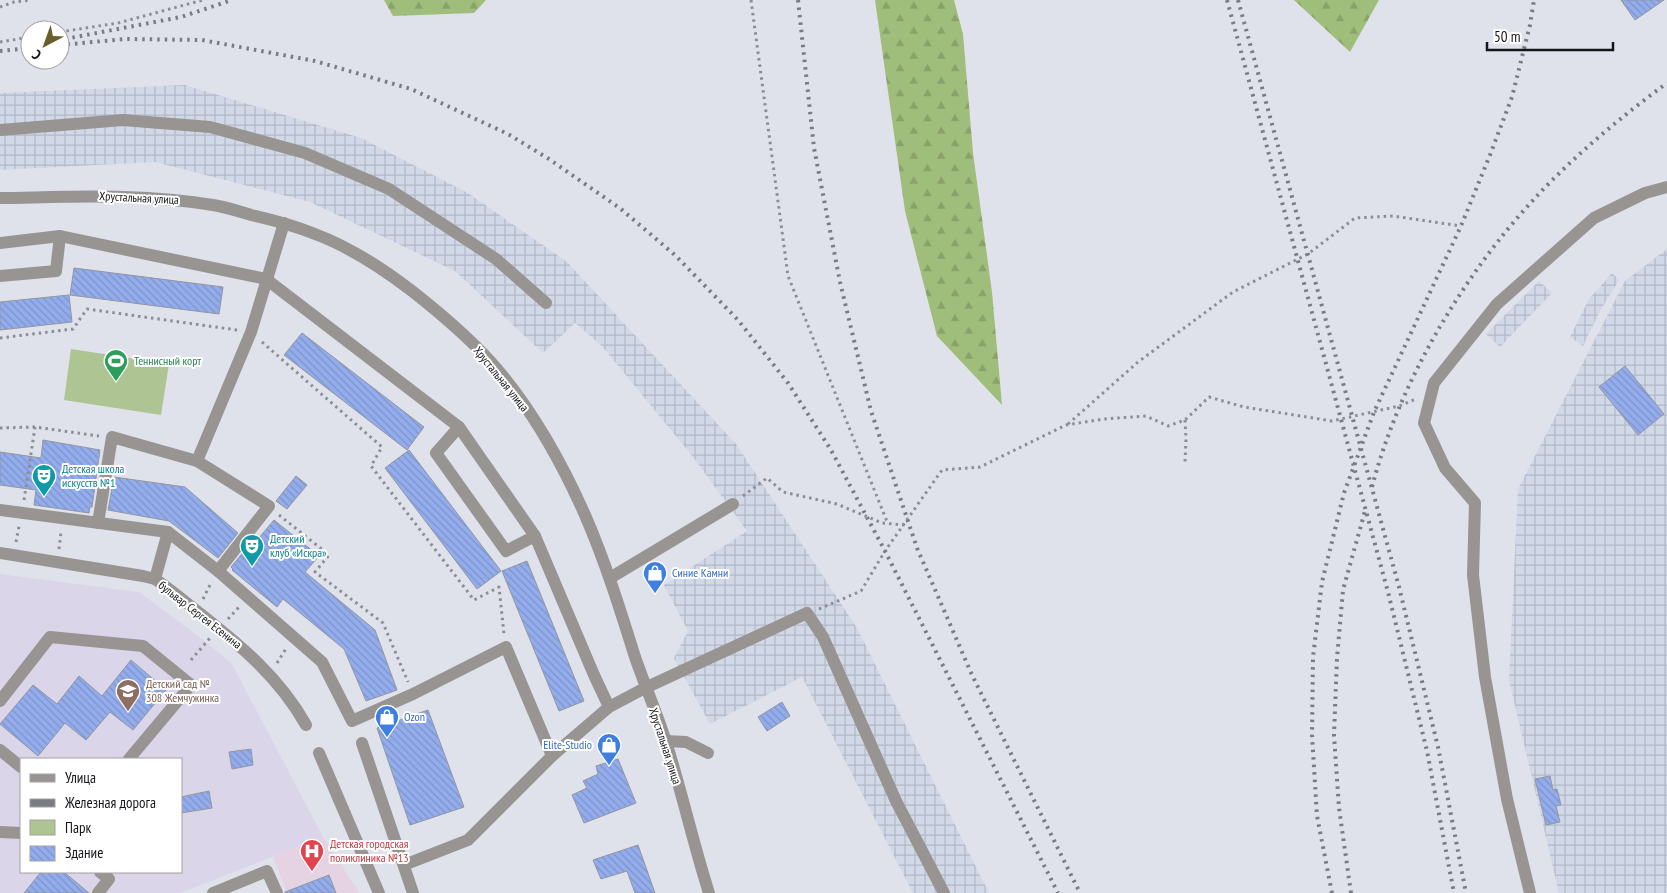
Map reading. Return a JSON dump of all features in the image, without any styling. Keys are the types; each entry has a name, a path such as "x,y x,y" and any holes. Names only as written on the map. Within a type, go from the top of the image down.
{"street":[{"path":"0,130 123,120 210,126 305,153 389,189 496,259 546,303"},
{"path":"1530,893 1507,799 1485,677 1473,575 1475,503 1445,468 1424,423 1434,383 1497,304 1594,218 1645,193 1667,186"},
{"name":"Хрустальная улица","path":"0,198 101,196 154,198 216,205 284,223 316,234 346,248 389,273 432,306 464,335 492,363 519,398 543,435 585,514 610,578 646,688 666,741 709,893"},
{"path":"197,461 250,332 284,223"},
{"path":"0,276 56,271 60,236"},
{"path":"0,243 60,236 266,279 460,427 535,536 609,707"},
{"path":"460,427 436,453 506,551 535,536"},
{"path":"98,523 112,437 197,461 269,506 218,570"},
{"path":"610,578 733,504"},
{"path":"0,510 168,532 218,570 322,662 352,721 414,694 506,647 552,756"},
{"path":"155,579 168,532"},
{"name":"бульвар Сергея Есенина","path":"0,553 155,579 256,660 284,690 306,725"},
{"path":"404,865 468,840 552,756 609,707 806,614 823,637 896,801 944,893"},
{"path":"0,701 50,637 143,646 191,685 130,758"},
{"path":"666,741 686,742 708,753"},
{"path":"362,743 413,893"},
{"path":"0,750 20,765"},
{"path":"319,753 379,893"},
{"path":"0,832 20,833"},
{"path":"213,893 267,871 277,893"},
{"path":"98,893 109,879 101,873"}],"path":[{"path":"0,7 14,2 31,0"},
{"path":"70,30 118,23 203,0"},
{"path":"751,0 788,276 888,524"},
{"path":"0,42 20,39"},
{"path":"806,614 861,592 885,551 942,470 980,467 1066,425 1138,362 1233,292 1308,254 1356,218 1393,216 1462,226"},
{"path":"0,338 72,328 87,309 250,332 382,447 371,466 474,600 499,587 506,647"},
{"path":"1066,425 1104,419 1146,416 1168,426 1185,420 1208,397 1244,407 1332,421 1399,406 1419,398 1434,383"},
{"path":"1185,420 1185,462"},
{"path":"0,428 35,428 112,437"},
{"path":"13,555 22,513 35,428"},
{"path":"733,504 767,478 783,492 837,504 882,523 904,525"},
{"path":"269,506 329,555 315,572 383,623 414,694"},
{"path":"58,562 62,518"},
{"path":"197,611 218,570"},
{"path":"270,674 294,636"}],"shaded area":[{"path":"185,85 361,138 468,193 567,262 736,444 857,628 989,893 913,893 802,677 710,724 674,658 688,631 664,585 747,531 693,457 602,346 575,323 543,353 455,271 310,202 155,162 0,170 0,93"},
{"path":"1667,249 1667,893 1559,893 1509,680 1518,489 1625,281"},
{"path":"1612,273 1619,280 1600,311 1583,346 1570,337 1589,299"},
{"path":"1539,281 1552,293 1500,347 1486,334"},
{"name":"Детский сад № 308 Жемчужинка","path":"0,574 139,592 232,664 323,837 180,893 0,893"},
{"name":"Детская городская поликлиника №13","path":"323,837 359,893 287,893 273,857"}],"green space":[{"path":"384,0 486,0 474,13 393,16"},
{"path":"875,0 954,0 963,34 973,153 992,292 1002,405 937,336 905,211"},
{"path":"1294,0 1379,0 1350,52"},
{"name":"Теннисный корт","path":"71,349 169,364 161,415 64,400"}],"building":[{"path":"1621,0 1664,0 1635,20"},
{"path":"74,268 223,287 219,314 70,295"},
{"path":"69,295 72,322 0,330 0,302"},
{"path":"302,333 424,427 407,450 284,355"},
{"path":"1625,366 1664,414 1638,435 1599,387"},
{"path":"43,440 100,450 92,507 90,507 89,513 34,505 36,490 0,485 0,452 41,458"},
{"path":"409,450 501,571 477,589 385,468"},
{"path":"296,476 307,485 287,509 276,501"},
{"path":"114,477 185,487 238,533 218,558 169,521 108,510"},
{"path":"274,520 319,556 305,572 375,630 397,690 366,701 344,649 283,599 277,607 232,570 231,567 250,544 252,546"},
{"path":"527,561 584,701 559,711 502,571"},
{"path":"131,660 166,690 133,730 110,712 86,740 65,723 38,756 0,724 33,685 57,704 79,676 102,696"},
{"path":"782,702 790,716 767,731 758,717"},
{"path":"428,710 464,807 410,825 377,728"},
{"path":"251,749 253,765 232,769 229,752"},
{"path":"618,759 636,803 584,823 572,795 587,788 583,781 598,774 596,766"},
{"path":"1550,776 1553,790 1557,789 1561,805 1556,806 1560,822 1546,825 1535,779"},
{"path":"209,791 212,808 182,813 182,797"},
{"path":"638,845 655,893 635,893 627,871 601,879 593,860"},
{"path":"40,873 65,873 89,893 24,893"},
{"path":"329,875 336,893 285,893 285,892"}],"railway":[{"path":"70,38 181,17 232,0"},
{"path":"798,0 814,148 840,282 871,411 917,548 972,675 1080,893"},
{"path":"1227,0 1388,592 1427,751 1454,893"},
{"path":"1238,0 1399,587 1438,747 1466,893"},
{"path":"1332,893 1317,816 1312,735 1313,657 1322,582 1344,493 1374,412 1461,226 1512,97 1530,25 1534,0"},
{"path":"70,44 126,39 202,40 315,61 411,89 508,134 549,159 621,209 676,256 738,320 788,383 831,450 885,551 1058,893"},
{"path":"0,51 20,49"},
{"path":"1372,487 1384,448 1417,370 1437,332 1483,261 1536,197 1566,167 1616,123 1667,83"},
{"path":"1351,893 1339,808 1334,735 1337,658 1343,590 1365,511"}],"place":[{"name":"Теннисный корт","path":"116,382"},
{"name":"Детская школа искусств №1","path":"44,497"},
{"name":"Детский клуб «Искра»","path":"252,567"},
{"name":"Синие Камни","path":"655,594"},
{"name":"Детский сад № 308 Жемчужинка","path":"128,712"},
{"name":"Ozon","path":"387,738"},
{"name":"Elite-Studio","path":"609,766"},
{"name":"Детская городская поликлиника №13","path":"312,872"}]}
